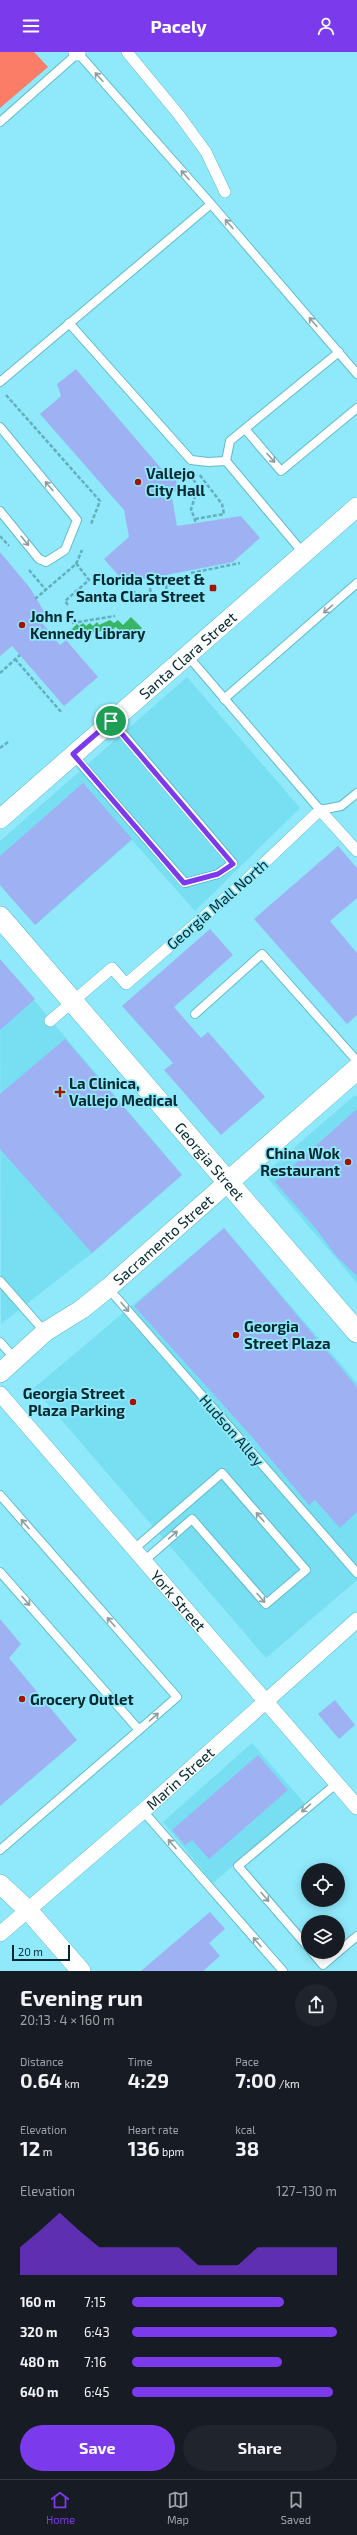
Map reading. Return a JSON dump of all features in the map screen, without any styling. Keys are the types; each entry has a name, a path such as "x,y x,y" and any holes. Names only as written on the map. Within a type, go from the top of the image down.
{"main road":[{"name":"Georgia Street","path":"0,917 357,1332"},
{"name":"Sacramento Street","path":"228,1182 354,1072"}],"street":[{"path":"127,52 179,115 206,152 225,192"},
{"name":"Santa Clara Street","path":"0,819 357,507"},
{"path":"320,810 357,851"},
{"name":"Georgia Mall North","path":"72,1001 112,968 126,984 243,883 320,810"},
{"path":"50,1021 72,1001"},
{"name":"Sacramento Street","path":"0,1373 45,1332 82,1309 108,1288 228,1182"},
{"name":"York Street","path":"0,1394 357,1807"},
{"name":"Marin Street","path":"0,1934 144,1811 357,1620"},
{"path":"0,1884 28,1910 81,1971"}],"lane":[{"path":"0,122 77,53 211,204 357,374"},
{"path":"0,382 211,204"},
{"path":"69,323 191,460 208,462 226,461"},
{"path":"226,461 230,441 339,352"},
{"path":"245,429 281,471 357,408"},
{"path":"0,427 77,520 65,550 46,562 39,559 0,511"},
{"path":"226,461 304,554"},
{"path":"224,699 357,583"},
{"path":"187,655 320,810 341,806 357,793"},
{"path":"73,754 184,883 218,874 233,864 111,721"},
{"path":"195,1014 262,954 354,1072"},
{"path":"0,1281 45,1332"},
{"name":"Hudson Alley","path":"108,1288 357,1573"},
{"path":"0,1342 16,1359"},
{"path":"222,1473 306,1570 266,1604 192,1519 139,1555 222,1473"},
{"path":"0,1495 177,1697 0,1850"},
{"path":"0,1572 139,1730"},
{"path":"301,1939 238,1866 336,1784"},
{"path":"144,1811 283,1971"},
{"path":"345,1946 357,1936"},
{"path":"318,1959 323,1965 330,1959"}],"path":[{"path":"190,474 198,487 191,509 196,521 224,514 222,504 198,474"},
{"path":"65,550 89,580 65,601 68,605"},
{"path":"191,573 240,563"},
{"path":"182,582 183,588"},
{"path":"166,585 167,592"},
{"path":"150,588 151,594"},
{"path":"35,599 46,590"},
{"path":"134,591 135,598"},
{"path":"72,623 115,616"},
{"path":"0,673 20,655"},
{"path":"15,659 62,713"},
{"path":"0,748 8,742"}],"shaded area":[{"path":"0,52 34,52 48,67 0,108"},
{"path":"131,617 142,628 132,638 128,633 124,636 116,627 112,630 109,627 104,632 102,630 97,634 95,631 90,635 88,633 83,638 80,635 77,638 70,631 77,624 79,626 83,623 86,626 90,623 93,626 97,622 99,625 110,620 114,623 118,620 123,625"},
{"path":"187,677 300,808 195,911 132,840 35,925 0,885 0,841"},
{"path":"0,960 182,1175 92,1253 1,1324"},
{"path":"355,1095 357,1097 357,1283 264,1174"},
{"path":"224,1228 357,1383 357,1580 266,1658 34,1388"},
{"path":"252,1743 305,1804 213,1883 163,1822"}],"building":[{"name":"Vallejo City Hall","path":"76,369 166,474 175,473 178,491 171,492 177,526 241,516 260,538 233,562 125,583 104,559 129,537 124,510 40,414 61,396 57,384"},
{"name":"John F. Kennedy Library","path":"0,552 30,588 45,613 38,618 60,645 66,640 98,677 64,706 12,646 0,656"},
{"path":"83,783 132,839 35,925 0,885 0,856"},
{"path":"338,846 357,868 357,898 330,921 357,953 357,1015 347,1024 254,919"},
{"path":"210,929 233,955 174,1007 201,1038 208,1032 265,1097 221,1135 164,1070 173,1063 122,1006"},
{"path":"0,959 35,999 0,1030"},
{"path":"65,1039 182,1175 92,1253 0,1149 0,1094"},
{"path":"357,1109 357,1276 337,1257 317,1230 275,1182"},
{"name":"Georgia Street Plaza","path":"224,1228 357,1387 357,1512 340,1528 315,1500 309,1505 253,1438 134,1306"},
{"name":"Grocery Outlet","path":"0,1619 21,1644 9,1658 77,1740 0,1806"},
{"path":"335,1700 355,1725 339,1739 318,1714"},
{"path":"258,1755 288,1790 209,1859 192,1840 185,1845 172,1830"},
{"path":"210,1912 225,1929 209,1943 220,1956 203,1971 141,1971"}],"place":[{"name":"Vallejo City Hall","path":"138,482"},
{"name":"Florida Street & Santa Clara Street","path":"213,588"},
{"name":"John F. Kennedy Library","path":"22,625"},
{"name":"La Clinica, Vallejo Medical","path":"60,1092"},
{"name":"China Wok Restaurant","path":"348,1162"},
{"name":"Georgia Street Plaza","path":"236,1335"},
{"name":"Georgia Street Plaza Parking","path":"133,1402"},
{"name":"Grocery Outlet","path":"22,1699"}],"route":[{"path":"111,721 233,864 218,874 184,883 73,754 111,721"}]}
